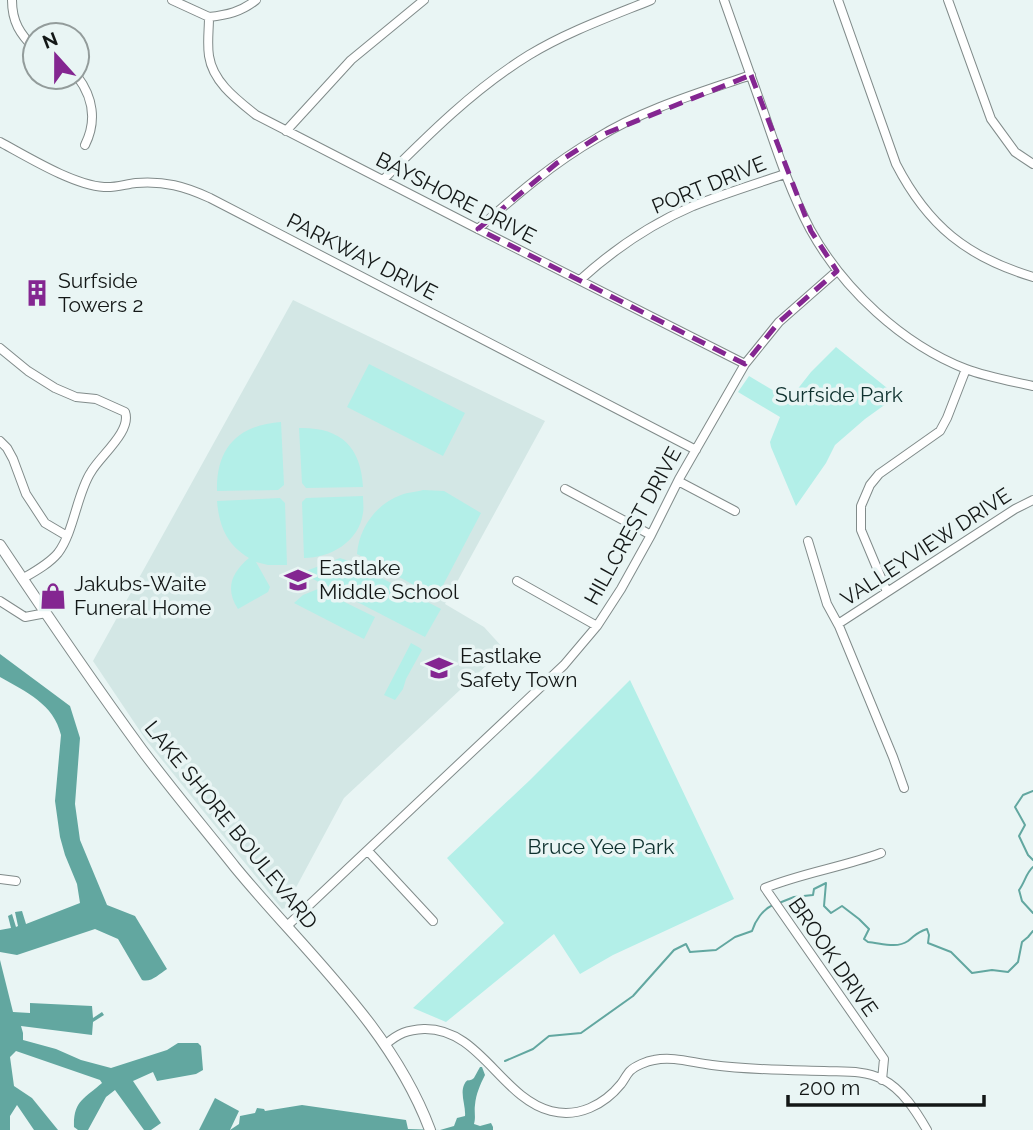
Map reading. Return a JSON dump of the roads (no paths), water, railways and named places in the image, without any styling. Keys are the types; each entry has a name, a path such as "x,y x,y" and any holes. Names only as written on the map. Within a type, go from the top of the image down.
{"main road":[{"name":"LAKE SHORE BOULEVARD","path":"0,545 164,779 386,1044 420,1103 430,1130"}],"street":[{"path":"12,0 12,14 21,33"},
{"path":"173,0 209,17 232,14 256,0"},
{"path":"286,131 351,60 424,0"},
{"path":"383,180 446,119 486,85 530,55 583,27 651,0"},
{"path":"724,0 785,174 811,231 837,271 862,298 905,335 935,353 966,369 1033,386"},
{"path":"838,0 896,164 906,184 930,216 960,243 994,263 1033,278"},
{"path":"948,0 991,119 1015,152 1033,164"},
{"name":"BAYSHORE DRIVE","path":"209,17 209,58 219,81 232,97 256,114 745,363"},
{"path":"478,229 557,163 599,136 658,108 751,75"},
{"path":"86,145 93,114 87,91"},
{"name":"PARKWAY DRIVE","path":"0,142 79,183 105,188 136,183 163,183 186,187 696,450"},
{"name":"PORT DRIVE","path":"580,280 604,257 692,207 785,174"},
{"name":"HILLCREST DRIVE","path":"287,926 564,665 597,626 621,589 745,363 779,322 837,271"},
{"path":"0,348 28,371 55,388 76,397 96,399 125,412 127,418 109,449 90,472 58,553 22,579"},
{"path":"887,592 861,530 861,506 870,485 879,474 940,431 966,369"},
{"path":"0,441 7,447 26,494 45,523 66,536"},
{"path":"678,481 734,511"},
{"path":"565,489 651,535"},
{"name":"VALLEYVIEW DRIVE","path":"838,624 1033,500"},
{"path":"808,541 827,604 838,624 904,788"},
{"path":"517,581 597,626"},
{"path":"0,601 25,617 46,614"},
{"path":"368,851 433,920"},
{"name":"BROOK DRIVE","path":"881,853 765,888 884,1059 883,1080"},
{"path":"0,879 16,881"},
{"path":"386,1044 399,1033 416,1029 433,1029 457,1037 534,1105 552,1112 574,1113 593,1107 608,1097 631,1070 652,1060 671,1058 739,1069 856,1072 883,1080 901,1094 927,1130"}],"waterway":[{"path":"1033,791 1023,795 1015,807 1025,825 1019,836 1033,860"},
{"path":"1033,867 1019,890 1022,901 1033,913"},
{"path":"779,903 794,897 813,895 814,889 826,883 824,906 831,913 842,906 859,919 869,929 864,939 868,942 899,945 927,929 928,943 951,952 972,973 992,970 1008,972 1018,962 1022,942 1033,931"},
{"path":"505,1061 533,1049 549,1036 581,1033 633,996 674,950 686,944 690,952 716,950 735,937 752,931 760,916 773,905"}],"place":[{"name":"Surfside Towers 2","path":"37,293"},
{"name":"Eastlake Middle School","path":"298,580"},
{"name":"Jakubs-Waite Funeral Home","path":"53,596"},
{"name":"Eastlake Safety Town","path":"439,668"}],"park label":[{"name":"Surfside Park","path":"839,395"},
{"name":"Bruce Yee Park","path":"601,847"}]}
